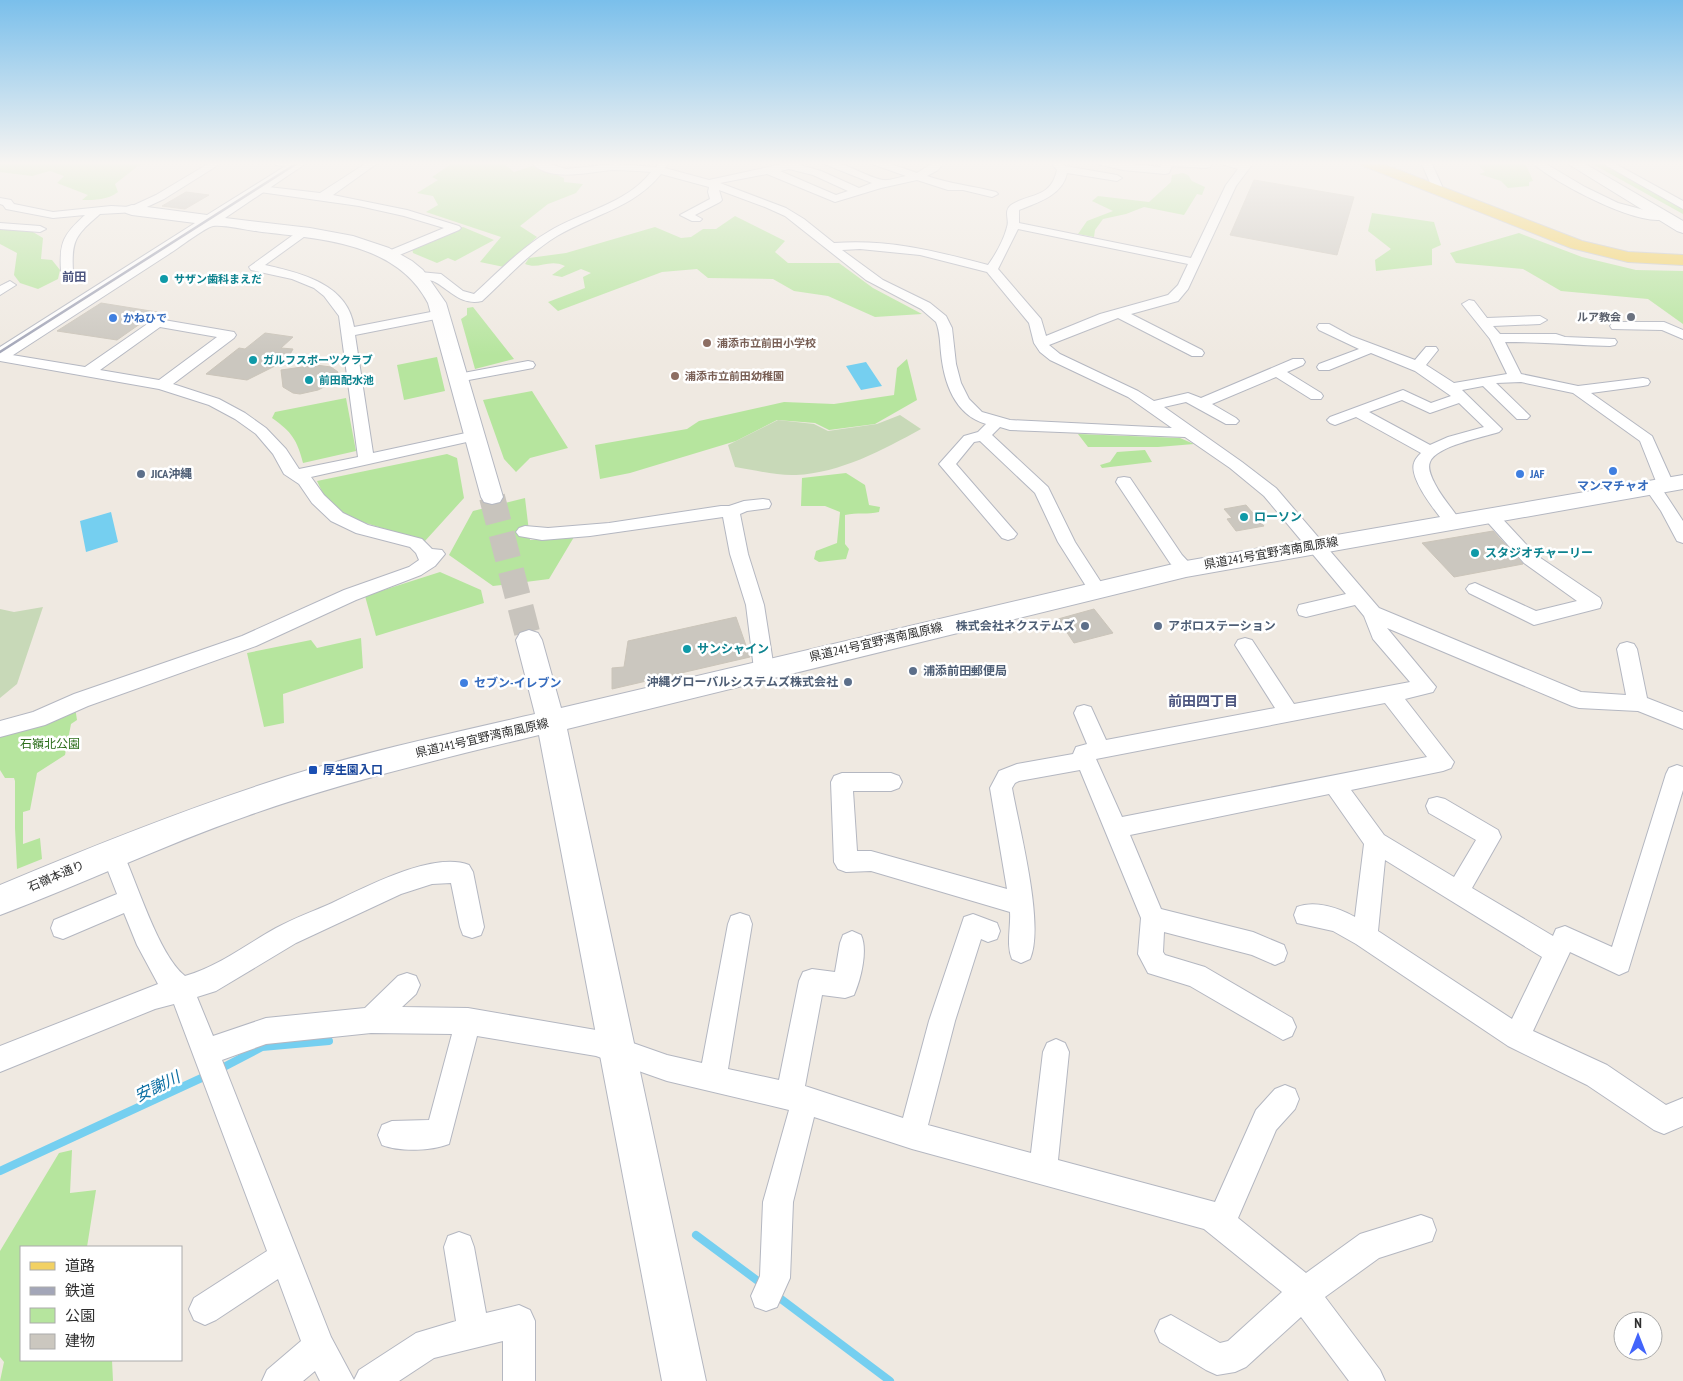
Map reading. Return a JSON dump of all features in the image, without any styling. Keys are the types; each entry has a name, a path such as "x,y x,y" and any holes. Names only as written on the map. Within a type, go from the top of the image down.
{"main road":[{"path":"1526,226 1590,249 1642,259 1683,260"}],"street":[{"path":"6,226 40,229"},
{"path":"67,271 65,253 68,237 79,226"},
{"path":"0,345 194,226"},
{"path":"0,356 195,226"},
{"path":"258,226 304,232 353,242 390,255 420,276 432,293 440,314 492,497"},
{"path":"390,255 455,228 451,226"},
{"path":"420,276 437,276 459,294 477,298 552,234 569,226"},
{"path":"806,226 870,277 926,306 942,320 946,327 949,367 959,395 969,408 978,415 1010,425 1189,433"},
{"path":"991,270 1013,226"},
{"path":"1021,226 1195,262"},
{"path":"1041,343 1119,312 1173,298 1184,286 1211,226"},
{"path":"304,232 255,268 310,281 327,291 339,303 346,316 366,460"},
{"path":"831,247 860,245 920,251 991,270 1036,322 1041,343 1054,357 1133,394 1236,465 1270,492 1365,605 1380,634 1426,686 1093,755 1007,777 1001,788 1021,904 1023,928 1021,950"},
{"path":"1469,304 1496,338 1516,378"},
{"path":"1119,312 1198,353"},
{"path":"348,332 440,314"},
{"path":"1483,322 1540,320"},
{"path":"88,372 158,323 229,335 162,386"},
{"path":"1616,326 1664,326 1683,335"},
{"path":"1324,327 1341,338 1417,367 1457,392 1494,429 1436,447 1422,462 1421,471 1439,506 1453,522"},
{"path":"1496,338 1556,338 1562,341 1610,342"},
{"path":"1324,367 1370,349"},
{"path":"1417,367 1431,350"},
{"path":"0,356 162,386 214,402 240,416 272,442 290,471 305,480 318,499 337,517 362,529 416,543 432,558 415,571 350,595 249,641 81,700 38,719 0,729"},
{"path":"1201,404 1298,362"},
{"path":"458,378 528,365"},
{"path":"1276,371 1316,396"},
{"path":"1335,420 1403,394 1430,408 1457,392 1486,381 1516,378 1578,390 1643,382"},
{"path":"1486,381 1522,416"},
{"path":"1578,390 1647,439 1667,485 1669,510 1683,537"},
{"path":"1152,406 1188,397 1231,420"},
{"path":"1357,412 1431,452"},
{"path":"997,422 983,436 969,439 947,464 1008,534"},
{"path":"296,475 475,436"},
{"path":"983,436 1042,491 1067,542 1097,590"},
{"path":"1124,482 1176,559 1186,569"},
{"name":"県道241号宜野湾南風原線","path":"112,852 184,824 300,784 380,762 1097,590 1186,569 1314,545 1667,485"},
{"path":"525,532 534,535 664,522 721,511 731,512 744,506 763,504"},
{"path":"731,512 739,554 755,605 764,669"},
{"path":"1475,589 1534,618 1593,603 1530,559 1490,516"},
{"path":"1306,610 1365,605 1402,627 1579,700 1638,703 1683,720"},
{"path":"529,640 551,722 684,1381"},
{"path":"1245,645 1289,713"},
{"path":"1627,649 1638,703"},
{"path":"1116,828 1443,762 1390,694"},
{"path":"1084,713 1093,755 1116,828 1153,918 1150,954 1157,965 1196,976 1284,1027"},
{"path":"1516,1037 1565,937 1620,963 1677,774"},
{"path":"891,782 842,782 846,862 870,861 1021,904"},
{"path":"1334,784 1376,842 1558,953"},
{"path":"1438,806 1490,837 1458,891"},
{"path":"1365,936 1376,842"},
{"path":"112,852 146,937 168,978 181,988 319,1347 338,1381"},
{"name":"石嶺本通り","path":"0,900 112,852"},
{"path":"0,1059 181,988 207,982 287,935 396,885 432,874 461,872 472,927"},
{"path":"63,928 130,899"},
{"path":"1306,915 1337,920 1365,936 1516,1037 1597,1075 1664,1120 1683,1112"},
{"path":"1153,918 1253,944 1275,953"},
{"path":"713,1079 740,924"},
{"path":"912,1134 942,1021 973,925 988,931"},
{"path":"770,1288 778,1202 797,1098 812,981 845,986 852,943"},
{"path":"371,1020 407,985"},
{"path":"212,1066 266,1031 371,1020 468,1021 596,1043 667,1068 797,1098 912,1134 1212,1216 1295,1284 1369,1381"},
{"path":"392,1135 439,1134 468,1021"},
{"path":"1043,1170 1056,1052"},
{"path":"1221,1222 1266,1120 1285,1099"},
{"path":"1171,1331 1217,1359 1235,1356 1303,1294 1371,1245 1421,1230"},
{"path":"459,1248 474,1332"},
{"path":"205,1309 284,1258"},
{"path":"370,1381 427,1344 519,1321 519,1381"},
{"path":"278,1381 319,1347"}],"green space":[{"path":"469,226 521,226 537,237 504,267 480,262 501,237"},
{"path":"720,226 756,226 785,241 775,252 788,263 839,263 873,288 922,314 875,317 828,296 794,291 773,279 708,278 697,269 662,272 558,311 548,302 585,288 583,277 591,273 581,269 562,277 552,275 565,266 554,263 535,266 525,264 529,258 566,253 655,227 681,238 691,237 703,229 716,229"},
{"path":"1083,226 1098,226 1094,237 1078,234"},
{"path":"1369,226 1435,226 1441,245 1432,249 1432,265 1376,271 1375,260 1391,249 1368,231"},
{"path":"463,227 494,240 455,261 448,258 437,263 413,253 412,248"},
{"path":"0,229 33,232 43,238 41,259 52,260 60,270 58,279 38,289 20,283 14,275 17,253 0,244"},
{"path":"1519,233 1582,257 1636,270 1683,271 1683,324 1648,299 1561,291 1523,269 1456,263 1450,253"},
{"path":"473,307 514,359 475,369 461,319 467,315 467,308"},
{"path":"437,357 445,391 404,400 397,365"},
{"path":"907,359 917,400 875,424 829,430 815,423 777,420 736,441 630,473 600,479 595,445 687,429 699,421 784,402 834,404 894,395 897,368"},
{"path":"532,391 568,448 530,458 516,472 504,459 483,400"},
{"path":"346,398 356,451 303,463 293,437 272,418 275,412"},
{"path":"900,415 921,429 861,459 829,470 812,473 781,475 735,467 728,445 778,420 814,424 828,431 877,424"},
{"path":"1078,434 1180,438 1194,444 1158,447 1088,447"},
{"path":"1145,450 1152,462 1102,468 1100,465 1110,462 1117,452"},
{"path":"447,454 457,458 464,498 425,541 349,518 326,500 317,481"},
{"path":"846,473 865,485 869,505 880,507 879,512 845,515 845,544 849,549 846,559 819,562 814,559 816,551 837,543 840,512 825,506 801,506 802,478"},
{"path":"525,498 530,540 574,537 549,579 493,586 449,555 473,511"},
{"path":"440,572 481,590 484,603 376,636 365,596"},
{"path":"43,607 17,684 0,698 0,609 14,612"},
{"path":"361,638 363,668 283,694 284,723 264,727 247,653 311,640 317,648"},
{"name":"石嶺北公園","path":"75,707 77,720 71,724 65,755 37,773 30,810 23,812 23,844 40,838 42,859 17,869 15,781 14,778 5,778 0,770 0,737"},
{"path":"72,1150 70,1193 96,1190 87,1246 20,1246 20,1361 112,1361 113,1381 0,1381 4,1362 0,1357 0,1251 59,1153"}],"water":[{"path":"866,362 882,386 861,390 846,366"},
{"path":"111,512 118,542 86,552 80,521"}],"building":[{"path":"1234,226 1345,226 1337,255 1230,235"},
{"name":"かねひで","path":"101,303 157,312 117,340 57,331"},
{"name":"ガルフスポーツクラブ","path":"265,333 293,337 281,348 293,349 287,360 247,380 206,374 239,348 245,349"},
{"name":"前田配水池","path":"316,365 331,367 338,372 332,383 318,390 300,394 293,393 283,387 281,370"},
{"name":"ローソン","path":"1246,505 1264,526 1236,531 1227,519 1232,518 1224,509"},
{"name":"スタジオチャーリー","path":"1493,531 1523,564 1454,577 1422,543"},
{"name":"株式会社ネクステムズ","path":"1094,609 1113,633 1074,643 1058,619"},
{"name":"サンシャイン","path":"736,617 750,657 612,689 612,668 624,667 628,641"}],"waterway":[{"name":"安謝川","path":"220,1069 262,1047 329,1041"},
{"name":"安謝川","path":"0,1171 208,1075"},
{"path":"696,1235 762,1284"},
{"path":"777,1296 890,1381"}],"tunnel":[{"path":"492,497 529,640"}],"railway":[{"path":"0,352 198,226"}],"place":[{"name":"サザン歯科まえだ","path":"164,279"},
{"name":"ルア教会","path":"1631,317"},
{"name":"かねひで","path":"113,318"},
{"name":"浦添市立前田小学校","path":"707,343"},
{"name":"ガルフスポーツクラブ","path":"253,360"},
{"name":"浦添市立前田幼稚園","path":"675,376"},
{"name":"前田配水池","path":"309,380"},
{"name":"マンマチャオ","path":"1613,471"},
{"name":"JICA沖縄","path":"141,474"},
{"name":"JAF","path":"1520,474"},
{"name":"ローソン","path":"1244,517"},
{"name":"スタジオチャーリー","path":"1475,553"},
{"name":"株式会社ネクステムズ","path":"1085,626"},
{"name":"アポロステーション","path":"1158,626"},
{"name":"サンシャイン","path":"687,649"},
{"name":"浦添前田郵便局","path":"913,671"},
{"name":"沖縄グローバルシステムズ株式会社","path":"848,682"},
{"name":"セブン-イレブン","path":"464,683"},
{"name":"厚生園入口","path":"313,770"}],"district":[{"name":"前田","path":"74,277"},
{"name":"前田四丁目","path":"1203,701"}]}
